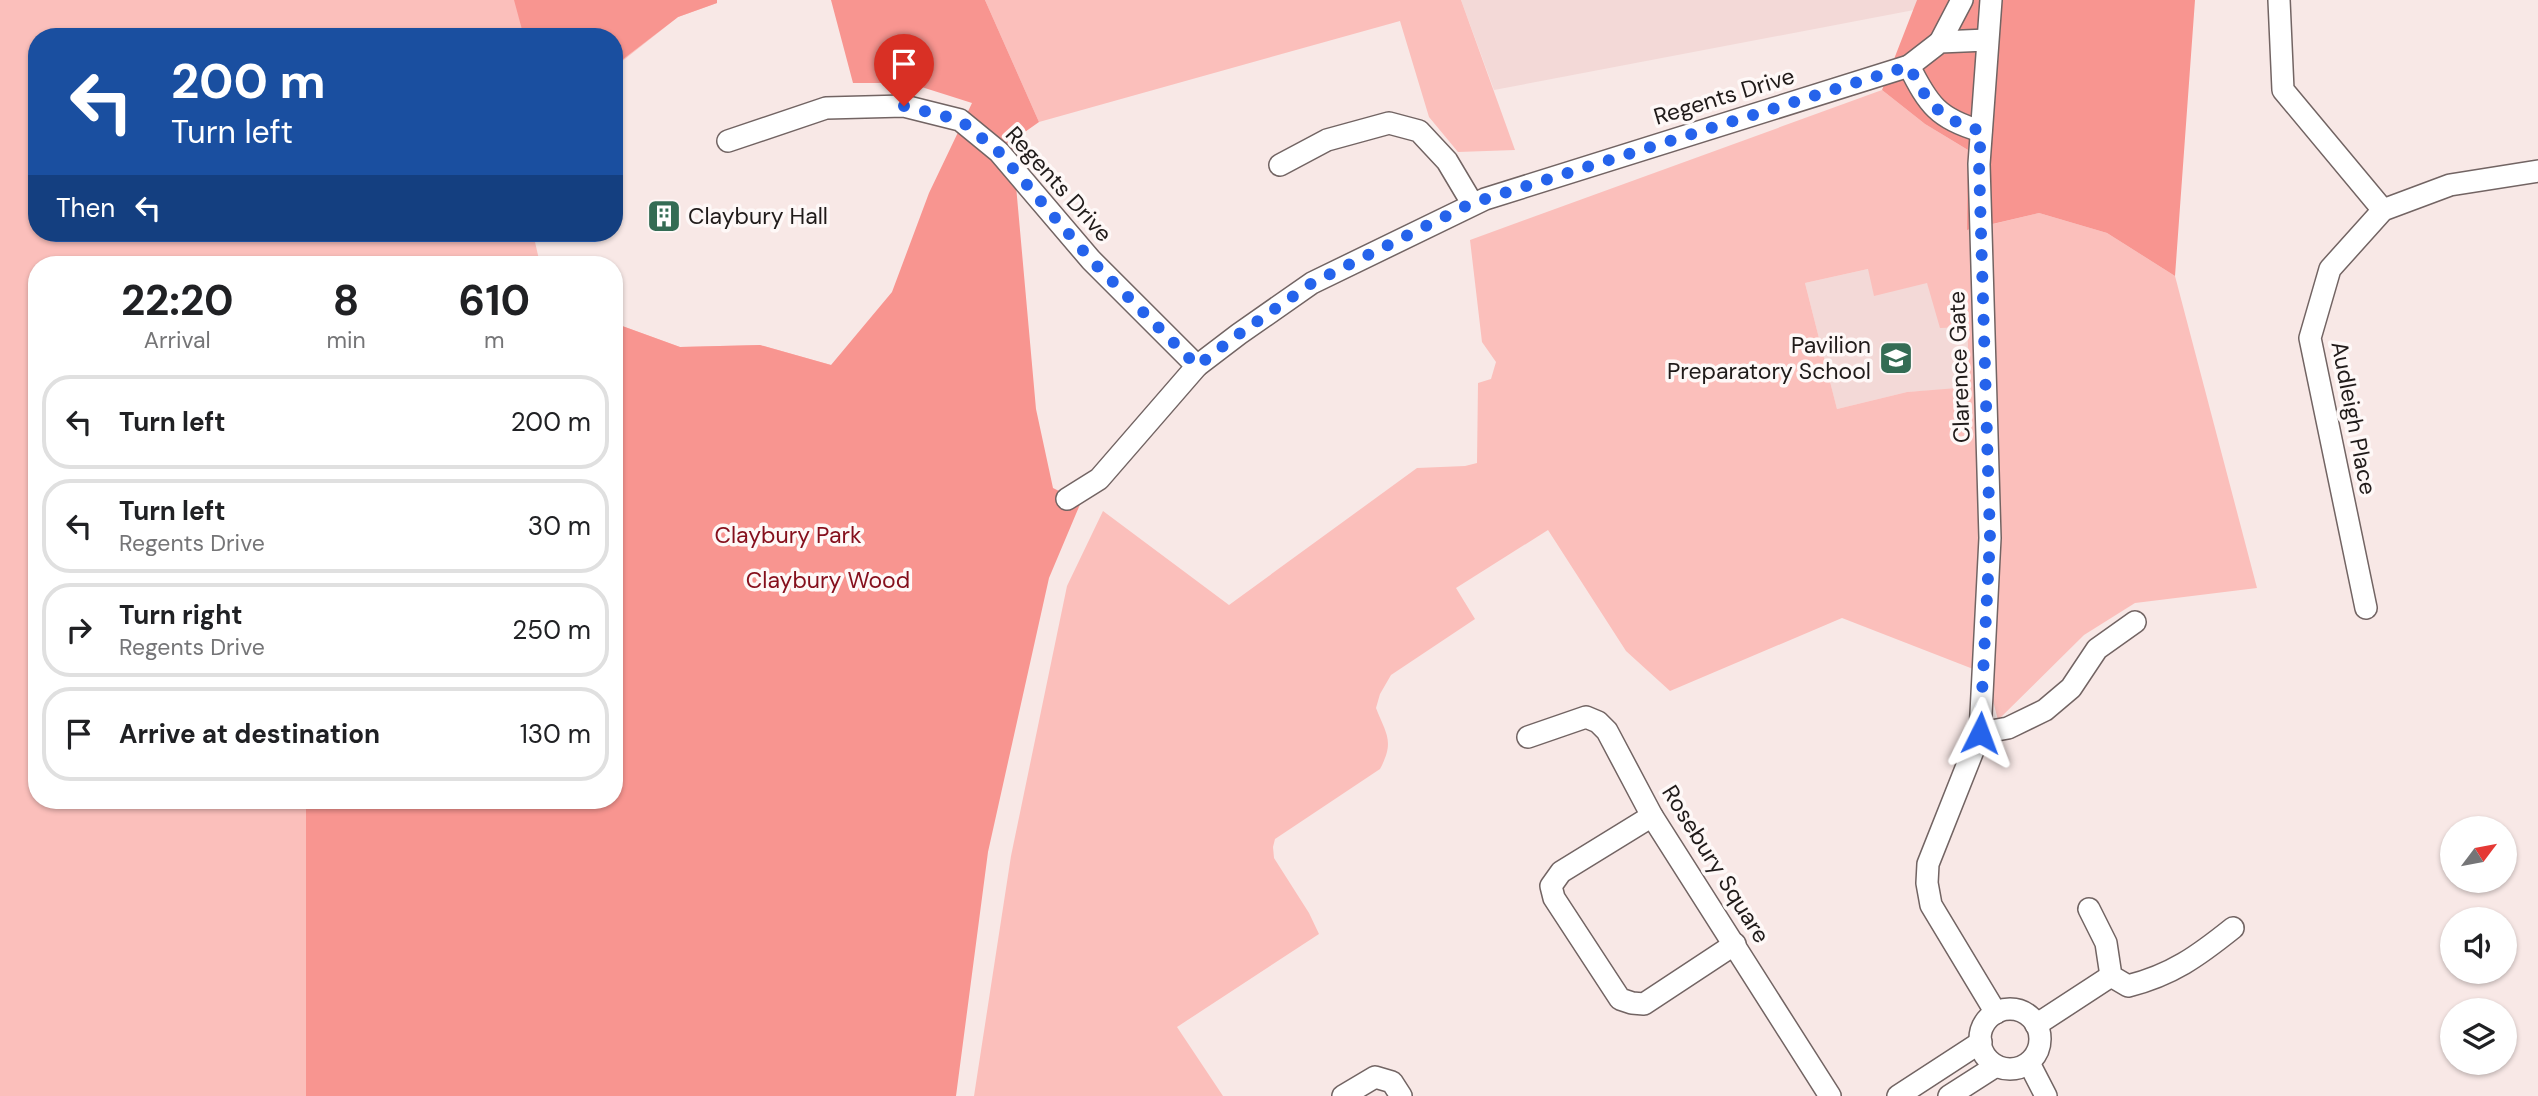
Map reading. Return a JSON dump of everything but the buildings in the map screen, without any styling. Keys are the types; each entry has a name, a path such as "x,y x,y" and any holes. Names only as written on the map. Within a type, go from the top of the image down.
{"street":[{"path":"1940,42 1962,0"},
{"name":"Clarence Gate","path":"1991,0 1979,164 1990,538 1980,733 1928,864 1927,883 1931,905 1996,1013"},
{"path":"2279,0 2283,90 2383,210"},
{"path":"1940,42 1987,40"},
{"name":"Regents Drive","path":"1067,499 1098,479 1197,366 1312,283 1472,203 1909,66 1940,42"},
{"path":"1909,66 1923,93 1944,117 1981,131"},
{"name":"Regents Drive","path":"728,141 826,108 904,106 960,120 999,152 1091,260 1197,366"},
{"path":"1280,165 1327,139 1389,123 1419,131 1447,161 1472,203"},
{"name":"Audleigh Place","path":"2367,608 2310,338 2330,269 2383,210 2450,185 2538,171"},
{"path":"1980,733 2008,728 2045,710 2071,688 2096,649 2135,622"},
{"name":"Rosebury Square","path":"1528,737 1586,717 1598,722 1607,731 1652,816 1830,1096"},
{"path":"1652,816 1561,872 1551,886 1554,898 1620,999 1632,1003 1644,1004 1735,944"},
{"path":"2089,909 2106,943 2111,976"},
{"path":"2111,976 2128,986 2155,980 2198,956 2232,928"},
{"path":"2036,1025 2111,976"},
{"path":"2019,1010 2032,1018 2040,1032 2039,1049 2029,1063 2015,1069 1996,1066 1987,1059 1980,1042 1985,1023 1996,1013 2019,1010"},
{"path":"1898,1096 1980,1042"},
{"path":"2029,1063 2046,1096"},
{"path":"1950,1096 1996,1066"},
{"path":"1343,1096 1376,1077 1392,1082 1401,1096"}],"shaded area":[{"name":"Claybury Park","path":"0,0 717,0 717,3 678,17 623,60 623,28 28,28 28,242 535,242 538,256 28,256 28,809 623,809 623,326 680,347 760,345 831,365 645,1096 0,1096"},
{"path":"985,0 1461,0 1515,150 1458,152 1429,117 1400,21 1039,122"},
{"path":"1461,0 1917,0 1914,10 1494,90"},
{"path":"1882,90 1925,124 1968,150 1968,230 2039,213 2107,233 2175,276 2257,588 2135,603 2084,635 1998,720 1986,674 1842,618 1670,691 1626,651 1548,530 1456,588 1475,619 1391,675 1380,694 1376,708 1386,731 1388,744 1380,769 1275,839 1274,858 1319,934 1177,1027 1223,1096 974,1096 1011,856 1067,586 1103,511 1229,605 1417,468 1477,463 1478,383 1491,379 1496,362 1482,342 1470,240","holes":["1868,269 1874,296 1927,283 1940,328 1967,327 1970,387 1907,392 1837,409 1805,283"]},
{"name":"Pavilion Preparatory School","path":"1868,269 1927,283 1967,326 1970,388 1907,392 1837,409 1805,283"}],"green space":[{"path":"514,0 717,0 717,3 678,17 623,59 623,28 522,28"},
{"name":"Claybury Wood","path":"831,0 985,0 1039,122 1012,141 1036,409 1053,488 1081,502 1049,578 988,852 956,1096 306,1096 306,809 623,809 623,326 680,347 760,345 831,365 892,292 929,193 972,103 909,83 853,83"},
{"path":"1917,0 2195,0 2175,276 2107,233 2039,213 1967,230 1968,150 1925,124 1882,90"}],"place":[{"name":"Claybury Hall","path":"664,216"},
{"name":"Pavilion Preparatory School","path":"1896,358"}],"route":[{"path":"904,106 960,120 999,152 1091,260 1197,366 1312,283 1472,203 1909,66 1923,93 1944,117 1981,131 1979,164 1990,538 1980,733"}]}
